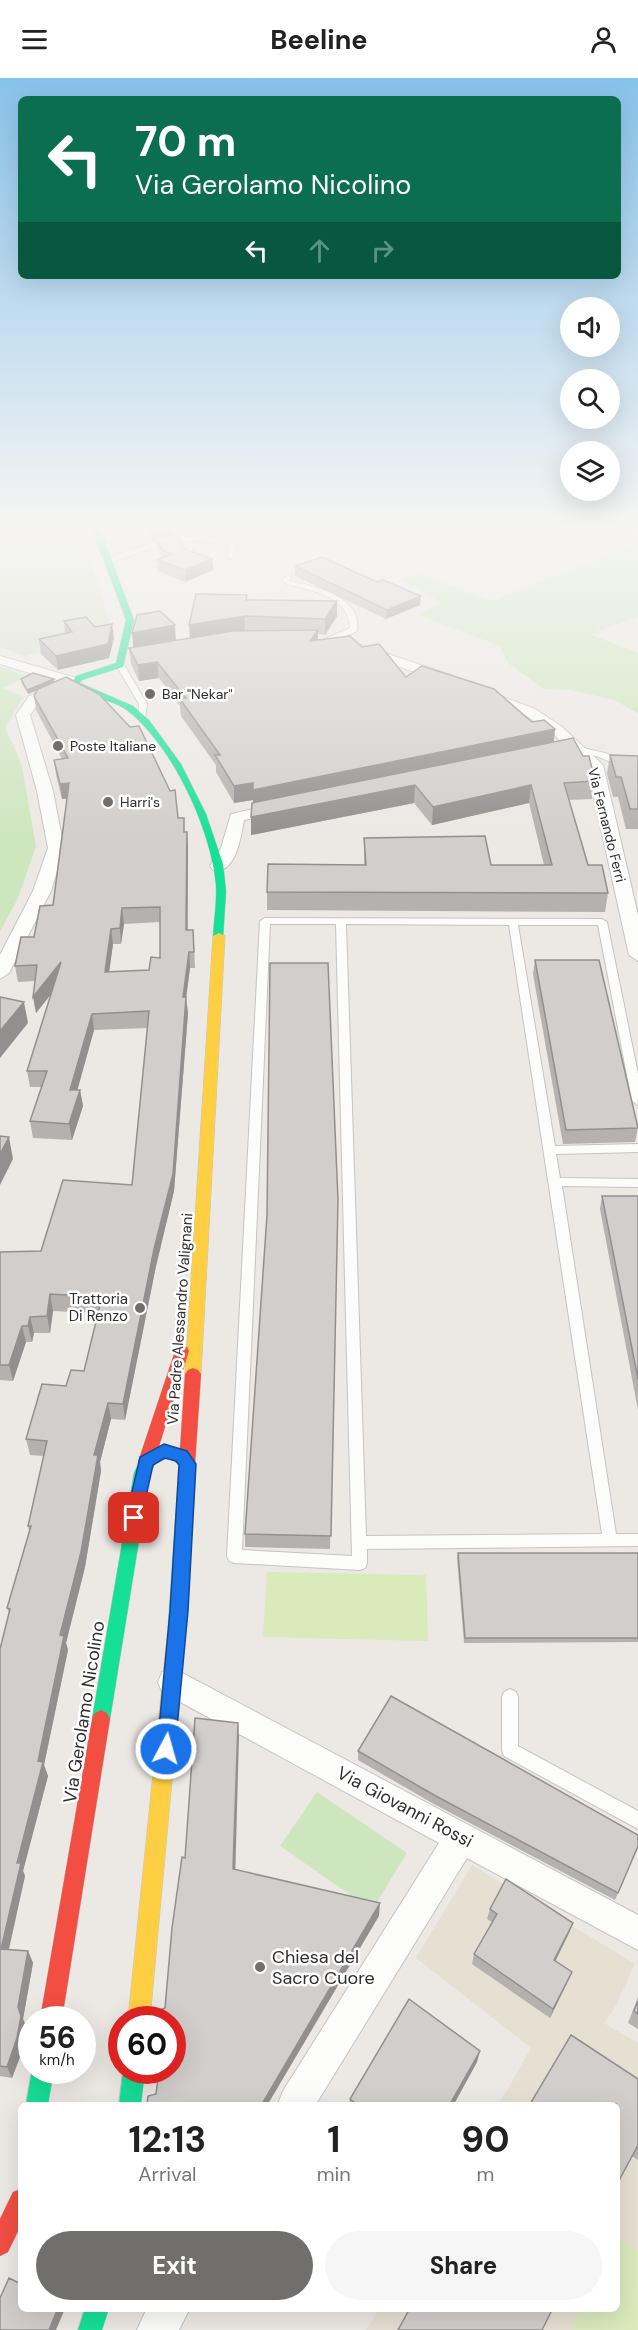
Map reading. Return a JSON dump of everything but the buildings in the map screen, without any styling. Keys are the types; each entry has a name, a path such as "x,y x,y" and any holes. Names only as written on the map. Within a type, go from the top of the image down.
{"street":[{"path":"0,973 42,891 56,848 45,791 23,715 34,699 127,660 129,629"},
{"name":"Via Fernando Ferri","path":"307,640 351,645 463,684 530,712 556,729 595,765 638,955"},
{"path":"0,660 75,682"},
{"name":"Via Padre Alessandro Valignani","path":"75,682 76,687 118,701 142,718 170,757 198,811 219,866 221,886 207,1165 173,1682 140,2006"},
{"path":"553,753 577,748"},
{"path":"219,866 229,848 237,817 295,805"},
{"name":"Via Gerolamo Nicolino","path":"53,2006 142,1473 196,1306"},
{"path":"146,1462 156,1454 168,1451 182,1456 188,1464"},
{"name":"Via Giovanni Rossi","path":"173,1682 638,1933"},
{"path":"297,2102 461,1837"},
{"path":"37,2102 41,2084"},
{"path":"130,2102 132,2084"},
{"path":"0,2244 18,2206"},
{"path":"90,2330 96,2312"},
{"path":"157,2330 168,2312"}],"lane":[{"path":"328,641 354,629"},
{"path":"127,660 143,704 142,718"},
{"path":"577,748 602,755 638,771"},
{"path":"341,921 360,1563 234,1556 265,921 341,921 513,922 602,922 638,1101"},
{"path":"513,922 610,1540"},
{"path":"550,1150 638,1148"},
{"path":"555,1182 638,1183"},
{"path":"359,1543 638,1540"},
{"path":"510,1697 510,1750 638,1820"}],"shaded area":[{"path":"472,1865 635,1964 615,2007 604,2023 638,2043 638,2330 366,2330 377,2312 620,2312 620,2102 500,2102 531,2048 416,1958"}],"green space":[{"path":"0,629 104,629 58,649 25,656 0,647"},
{"path":"456,629 604,629 590,634 638,653 638,713 614,700 571,690 544,689 508,663 500,646"},
{"path":"0,667 26,676 4,688 23,697 5,728 21,763 36,846 18,898 0,932"},
{"path":"267,1572 426,1575 428,1641 263,1637"},
{"path":"317,1792 407,1853 372,1910 280,1846"},
{"path":"620,2238 638,2252 638,2330 571,2330 580,2312 620,2312"}],"traffic: fast":[{"path":"128,629 120,665 79,678 75,684 130,708 146,722 176,764 211,840 221,885 219,936"},
{"path":"101,1719 142,1473 150,1457 165,1452 175,1453 187,1464 177,1627"},
{"path":"37,2102 41,2084"},
{"path":"130,2102 132,2084"},
{"path":"90,2330 96,2312"}],"traffic: slow":[{"path":"193,1374 219,936"},
{"path":"140,2006 177,1627"}],"traffic: jam":[{"path":"146,1462 182,1351"},
{"path":"187,1464 193,1374"},
{"path":"53,2006 101,1719"},
{"path":"0,2244 18,2206"}],"place":[{"name":"Bar \"Nekar\"","path":"150,694"},
{"name":"Poste Italiane","path":"58,746"},
{"name":"Harri's","path":"108,802"},
{"name":"Trattoria Di Renzo","path":"140,1308"},
{"name":"Chiesa del Sacro Cuore","path":"260,1967"}],"route":[{"path":"134,1518 146,1462 150,1457 164,1451 182,1456 188,1464 179,1611 166,1749"}]}
